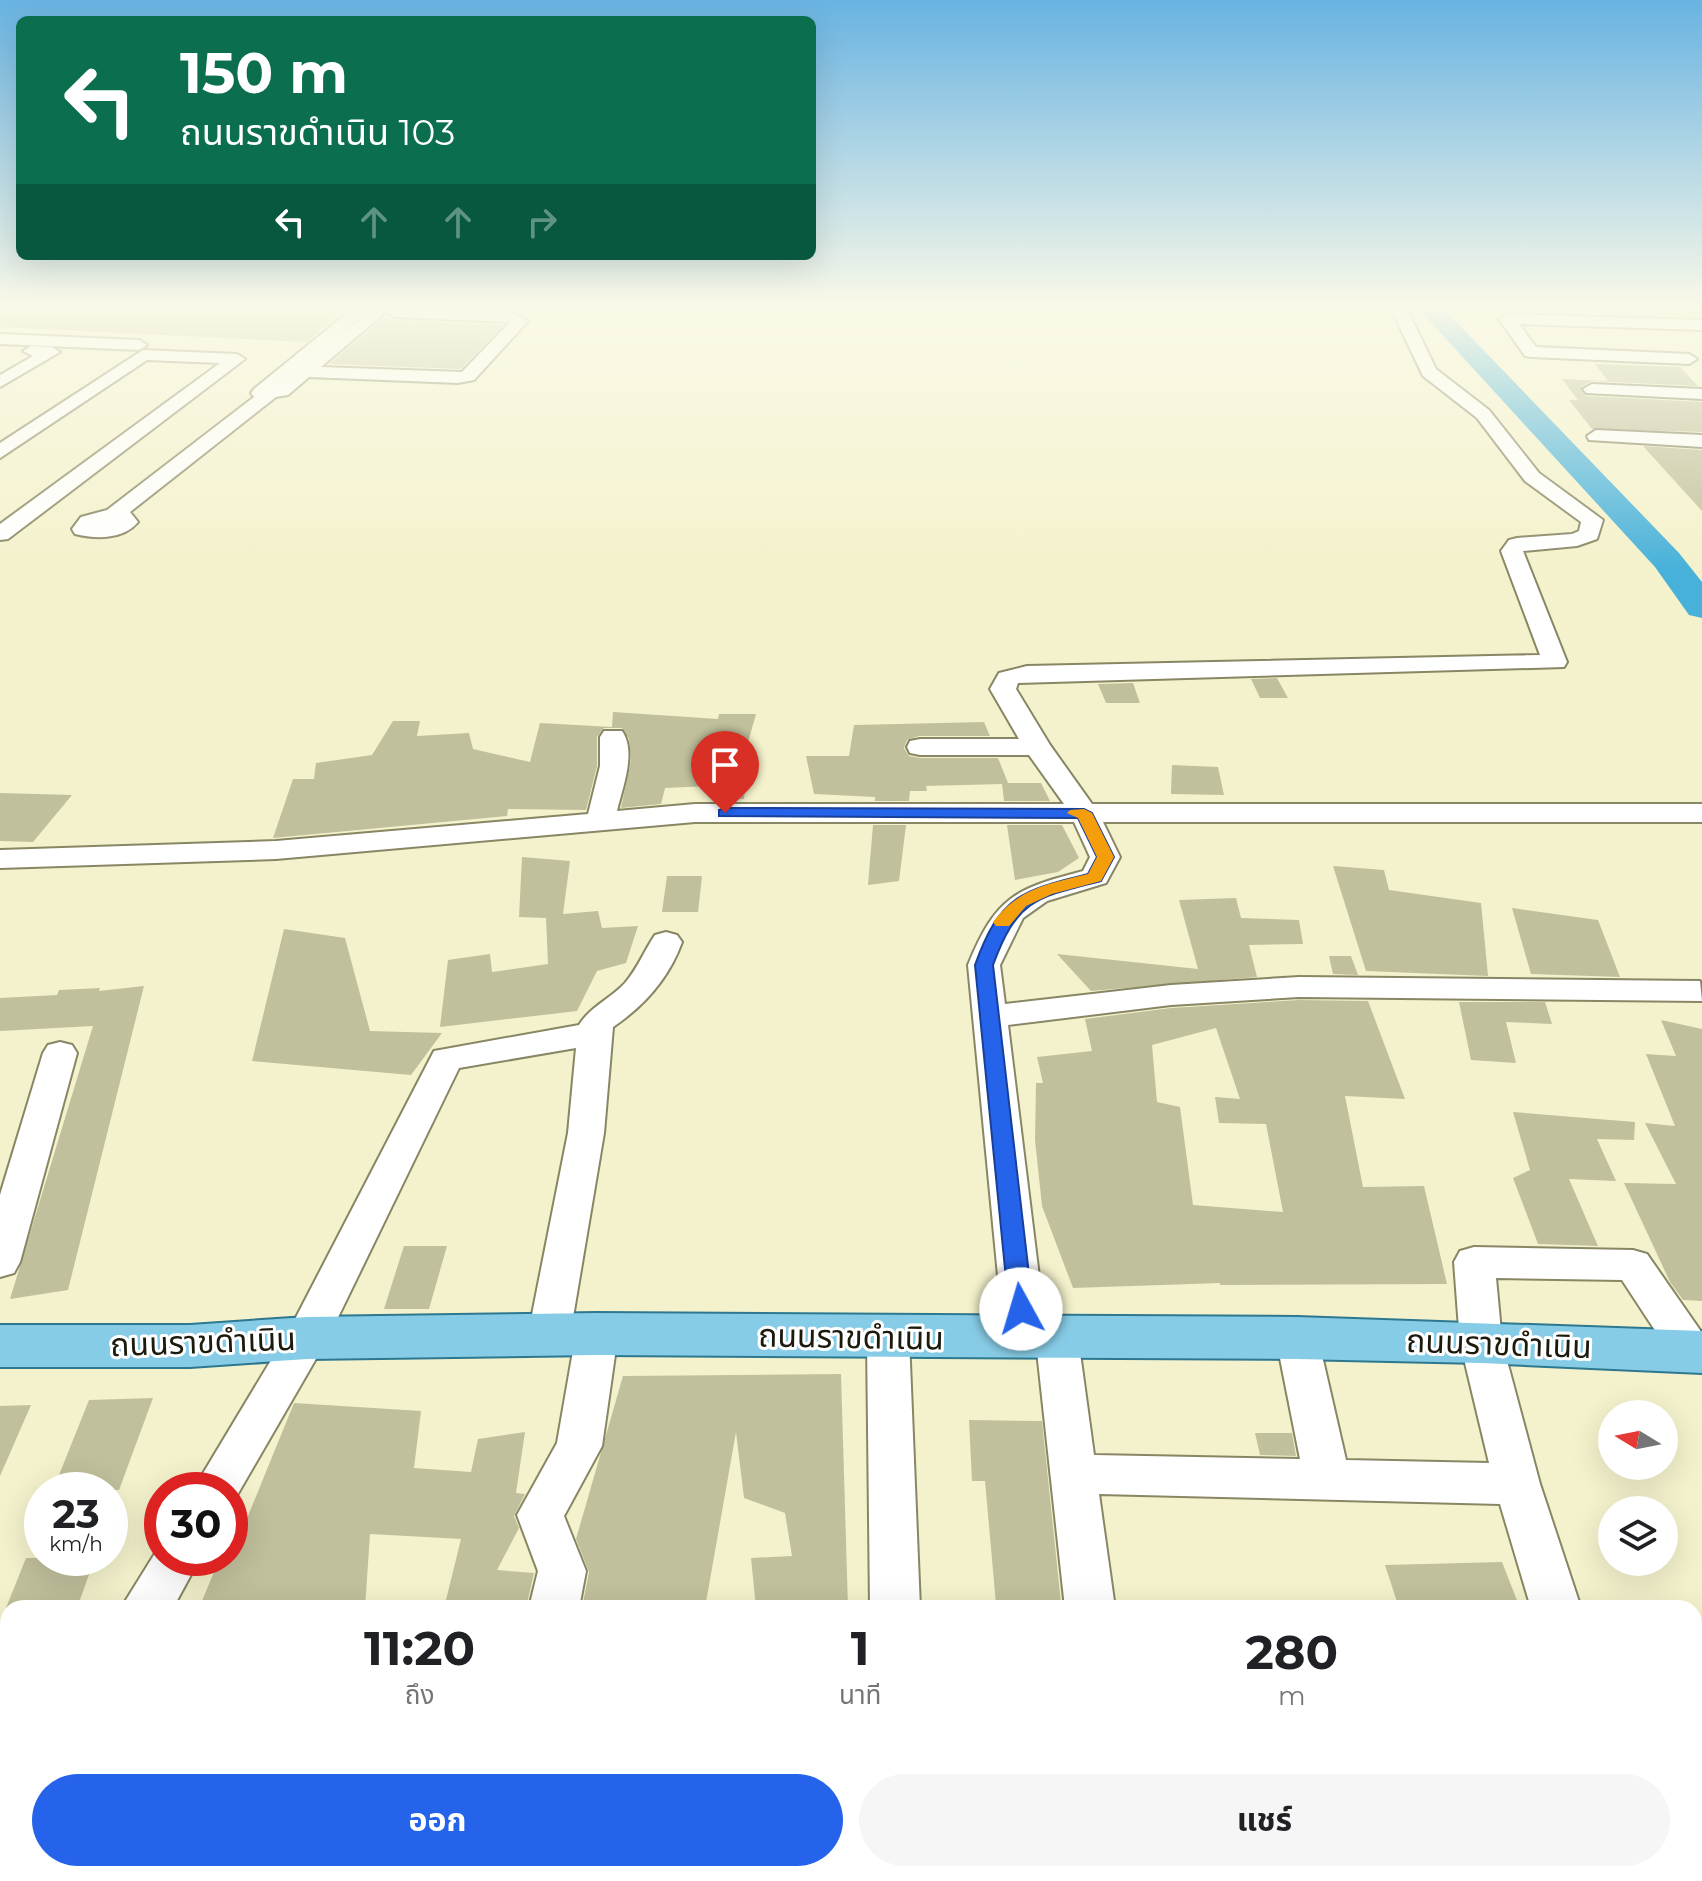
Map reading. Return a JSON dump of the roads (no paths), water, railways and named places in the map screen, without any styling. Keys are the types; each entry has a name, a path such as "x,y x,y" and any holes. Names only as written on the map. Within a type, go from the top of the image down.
{"main road":[{"name":"ถนนราขดำเนิน","path":"0,1346 190,1346 307,1338 573,1334 1297,1338 1481,1342 1697,1352"}],"street":[{"path":"0,452 87,393"},
{"path":"0,534 191,393"},
{"path":"264,393 279,393"},
{"path":"1089,1600 1073,1474 1041,1338 988,1017 984,965 1002,922 1020,902 1046,890 1095,877 1105,857 1084,813 1037,747 1003,689 1008,678 1027,674 1555,662 1512,551 1517,545 1577,540 1589,534 1592,520 1532,477 1483,414 1456,393"},
{"path":"1675,393 1702,394"},
{"path":"14,502 42,503 88,521 83,529 93,532 115,529 127,522 124,517 113,515 269,394"},
{"path":"1596,436 1702,441"},
{"path":"600,822 614,766 613,737"},
{"path":"920,747 1037,747"},
{"path":"0,859 276,850 695,813 1702,813"},
{"path":"556,1600 562,1571 540,1515 579,1446 573,1334 593,1034 599,1019 624,1004 653,970 666,942"},
{"path":"988,1017 1171,995 1299,987 1700,991"},
{"path":"227,1472 307,1338 446,1059 593,1034"},
{"path":"0,1262 60,1053"},
{"path":"1553,1600 1517,1484 1481,1342 1474,1262 1633,1265 1697,1352"},
{"path":"888,1338 895,1600"},
{"path":"1297,1338 1327,1480"},
{"path":"1073,1474 1517,1484"},
{"path":"151,1600 165,1576"}],"waterway":[{"path":"1510,393 1667,560 1702,607"}]}
